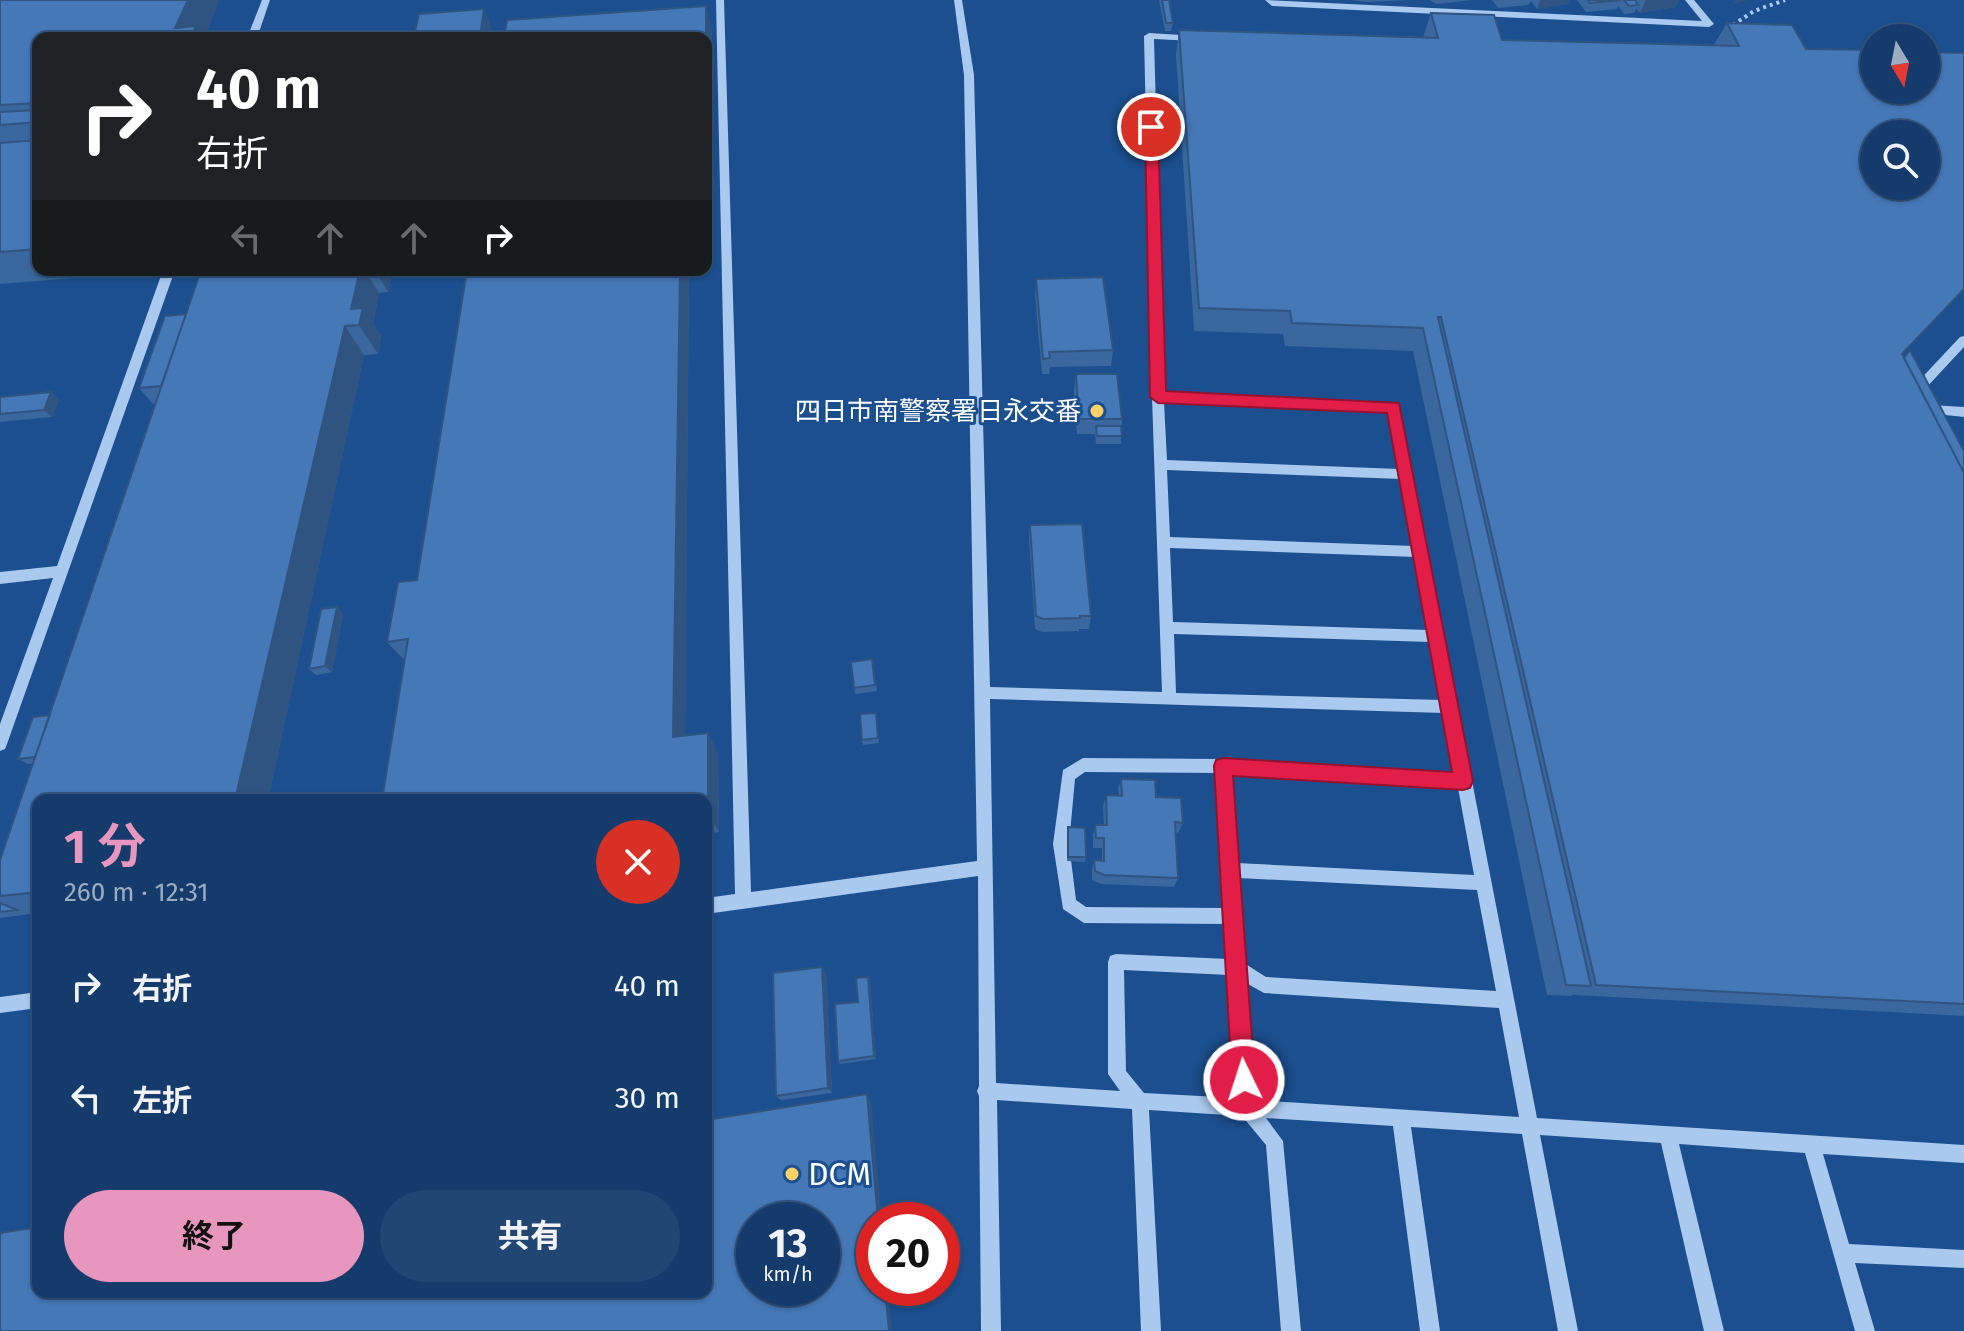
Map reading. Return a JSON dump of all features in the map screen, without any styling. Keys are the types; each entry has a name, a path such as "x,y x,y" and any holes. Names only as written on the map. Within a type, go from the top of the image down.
{"street":[{"path":"254,32 266,0"},
{"path":"720,0 743,901"},
{"path":"958,0 969,75 983,693 991,1331"},
{"path":"1269,0 1272,3 1709,24"},
{"path":"1689,0 1709,24"},
{"path":"1169,699 1149,36 1212,39"},
{"path":"0,744 167,276"},
{"path":"1937,423 1919,388 1964,340"},
{"path":"1158,397 1394,407 1503,1000 1568,1331"},
{"path":"1931,410 1964,412"},
{"path":"1161,465 1406,474"},
{"path":"1163,542 1421,552"},
{"path":"0,578 62,571"},
{"path":"1166,628 1436,636"},
{"path":"983,693 1449,707"},
{"path":"1233,916 1084,915 1069,904 1061,844 1068,775 1083,765 1223,766 1463,781"},
{"path":"1223,766 1246,1108 1274,1141 1291,1331"},
{"path":"712,905 984,868"},
{"path":"1230,870 1482,883"},
{"path":"1151,1331 1140,1101 1117,1074 1116,962 1236,967 1264,985 1503,1000"},
{"path":"0,1005 32,1001"},
{"path":"986,1091 1964,1154"},
{"path":"1401,1118 1430,1331"},
{"path":"1668,1136 1714,1331"},
{"path":"1811,1144 1865,1331"},
{"path":"1842,1253 1964,1259"}],"path":[{"path":"1709,24 1728,29 1754,11 1785,0"}],"building":[{"path":"0,0 188,0 175,28 196,26 194,32 32,32 32,103 0,105"},
{"path":"1162,0 1169,0 1173,23 1166,23"},
{"path":"1588,0 1621,0 1590,3"},
{"path":"1624,0 1635,0 1638,5 1629,6"},
{"path":"706,6 706,32 505,32 507,20"},
{"path":"484,9 481,30 485,29 484,32 415,32 419,14"},
{"path":"1431,13 1494,15 1502,40 1739,46 1727,23 1792,25 1806,49 1860,50 1860,104 1940,104 1940,52 1964,53 1964,289 1902,354 1964,473 1964,1004 1596,985 1441,317 1438,317 1591,986 1566,985 1423,328 1292,323 1290,311 1199,308 1179,30 1438,38"},
{"path":"32,110 32,122 0,125 0,112"},
{"path":"32,140 32,249 0,252 0,143"},
{"path":"199,276 359,276 351,309 363,308 359,325 345,326 236,794 32,794 32,893 0,896 0,860"},
{"path":"466,276 680,276 673,737 708,733 708,794 383,794 408,639 387,642 398,582 417,580"},
{"path":"1103,277 1113,350 1049,352 1050,358 1043,359 1036,279"},
{"path":"186,314 161,386 139,388 165,316"},
{"path":"1910,350 1964,451 1964,473 1904,358"},
{"name":"四日市南警察署日永交番","path":"1076,374 1117,374 1122,419 1079,419"},
{"path":"51,392 44,410 0,414 0,397"},
{"path":"1096,426 1121,426 1122,436 1097,436"},
{"path":"1082,524 1091,616 1043,619 1036,616 1030,525"},
{"path":"337,607 325,666 309,669 321,609"},
{"path":"872,659 875,685 854,688 851,662"},
{"path":"876,713 878,738 862,740 860,714"},
{"path":"50,715 35,757 18,759 33,717"},
{"path":"1121,779 1155,780 1156,797 1181,798 1183,823 1175,822 1178,878 1104,875 1095,871 1094,860 1104,861 1104,838 1096,838 1095,825 1107,825 1106,795 1122,796"},
{"path":"1068,827 1085,828 1086,857 1068,857"},
{"path":"0,903 17,910 0,912"},
{"path":"822,967 828,1088 776,1096 773,973"},
{"path":"868,977 874,1056 838,1061 835,1004 858,1002 856,978"},
{"name":"DCM","path":"867,1094 876,1202 856,1202 856,1306 887,1306 889,1331 0,1331 0,1233 32,1228 32,1298 712,1298 712,1119"}],"place":[{"name":"四日市南警察署日永交番","path":"1097,411"},
{"name":"DCM","path":"792,1174"}],"route":[{"path":"1151,127 1158,397 1394,407 1463,781 1223,766 1244,1080"}]}
